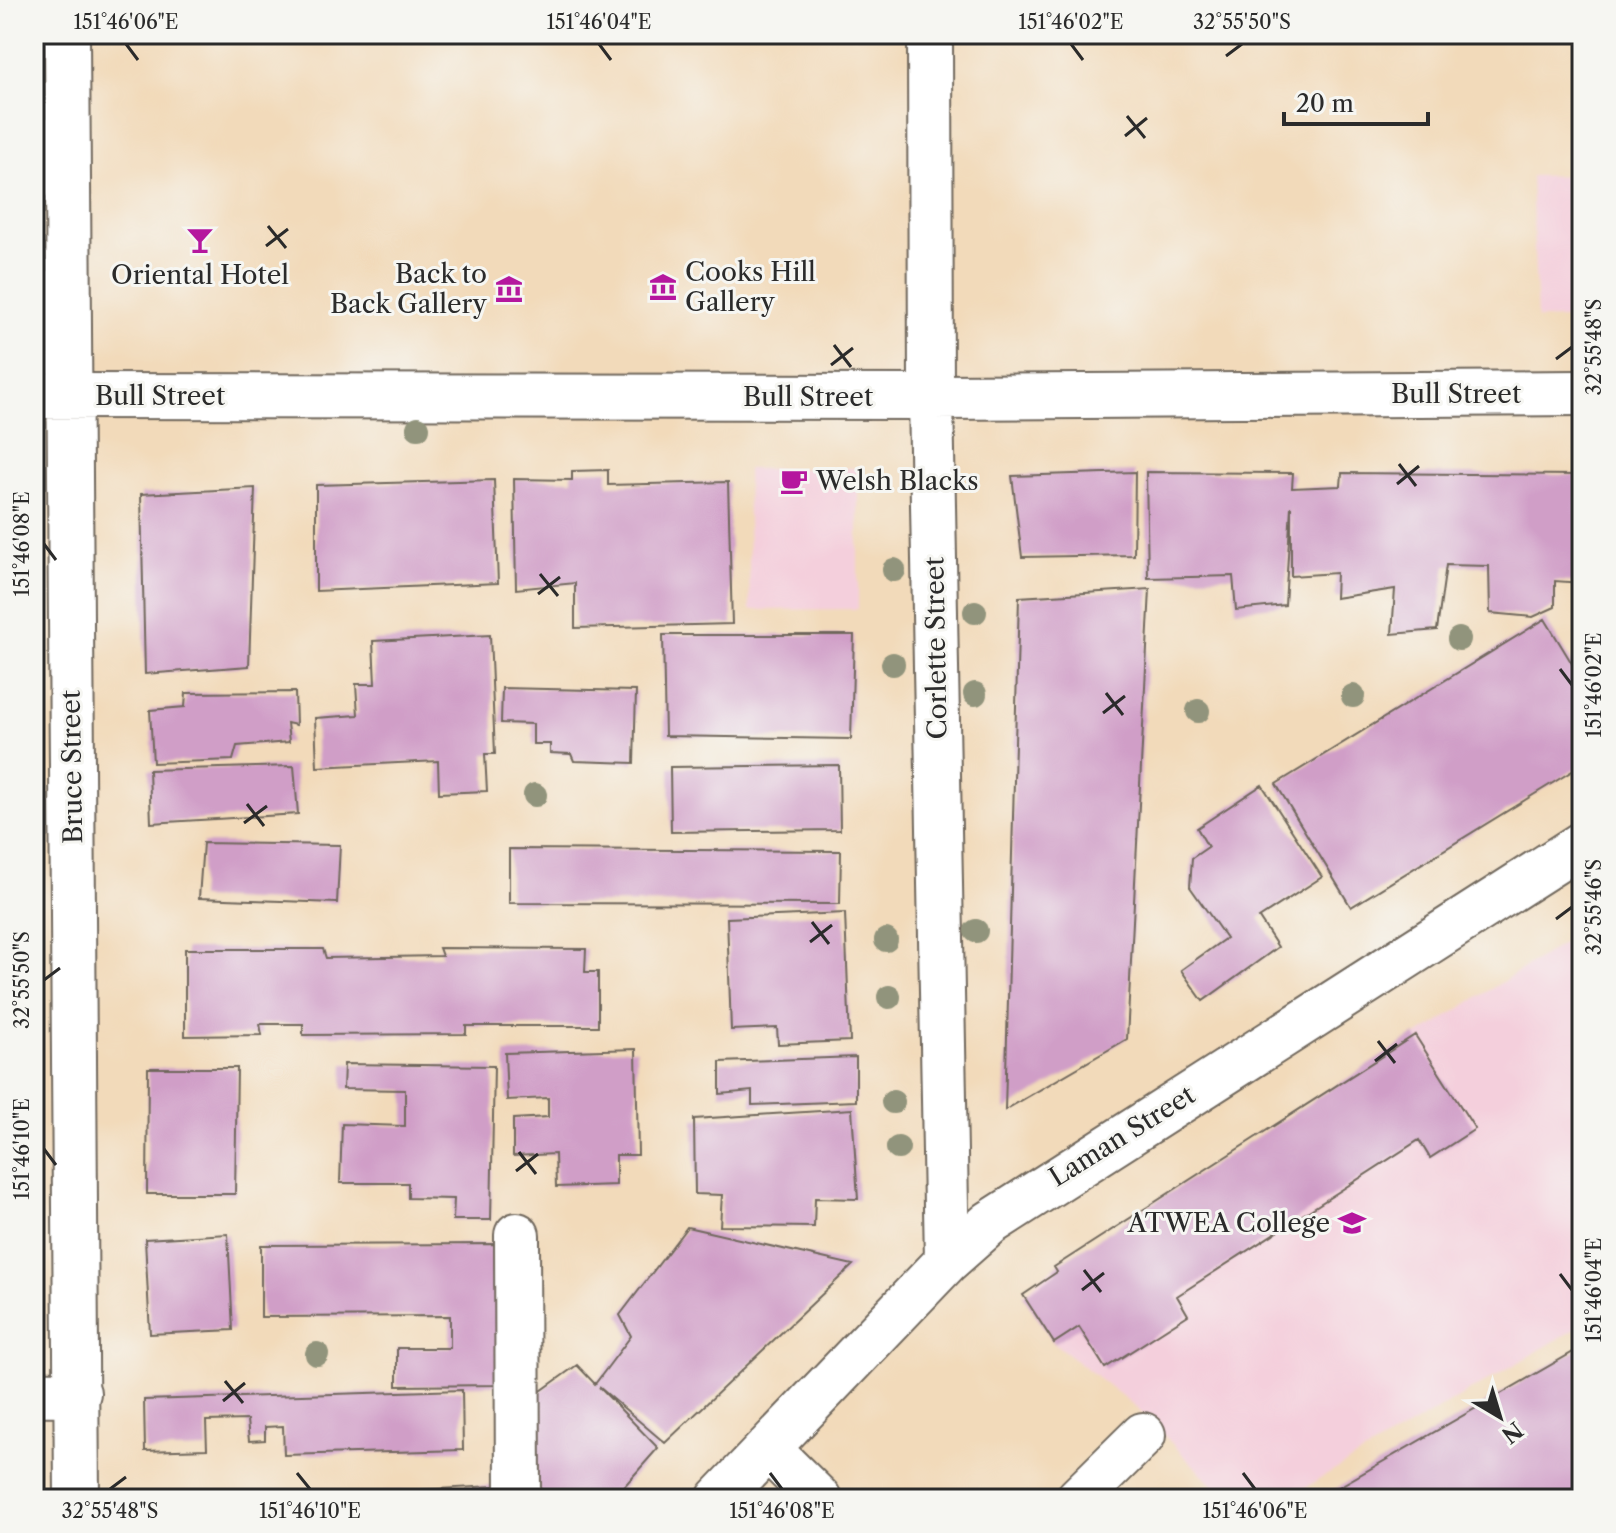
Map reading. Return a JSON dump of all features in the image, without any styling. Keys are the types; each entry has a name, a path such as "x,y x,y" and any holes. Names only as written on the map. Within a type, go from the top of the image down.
{"street":[{"name":"Bruce Street","path":"67,34 51,396 78,1393 77,1499"},
{"name":"Corlette Street","path":"930,34 931,397 947,1261"},
{"name":"Bull Street","path":"51,396 931,397 1582,393"},
{"name":"Laman Street","path":"719,1499 947,1261 990,1223 1582,844"},
{"path":"517,1235 518,1499"},
{"path":"34,1394 78,1393"},
{"path":"1078,1499 1143,1435"},
{"path":"769,1450 819,1499"}],"shaded area":[{"path":"1582,175 1582,319 1537,319 1531,176"},
{"path":"858,468 858,609 750,610 747,469"},
{"name":"ATWEA College","path":"1582,931 1582,1325 1286,1499 1227,1499 1136,1407 1054,1343 1023,1295 1054,1267"}],"building":[{"path":"608,470 608,485 728,482 732,624 575,628 575,583 516,589 514,479 572,480 572,471"},
{"path":"1135,472 1134,555 1022,557 1012,476"},
{"path":"1146,472 1293,473 1292,488 1341,486 1342,473 1582,475 1582,583 1555,581 1555,607 1533,617 1490,613 1489,566 1446,565 1437,630 1392,634 1395,589 1335,598 1336,573 1291,576 1291,506 1285,605 1236,610 1233,576 1148,578"},
{"path":"494,480 498,583 316,591 316,485"},
{"path":"255,488 249,666 145,674 141,494"},
{"path":"1150,589 1127,1039 1005,1110 1019,597"},
{"path":"1545,619 1582,680 1582,765 1351,907 1276,784"},
{"path":"490,635 495,754 485,754 487,791 439,793 438,761 317,767 315,718 358,715 356,684 375,684 373,641"},
{"path":"663,635 854,635 851,739 665,736"},
{"path":"502,688 636,691 634,763 574,761 571,754 550,753 550,744 533,744 533,724 501,723"},
{"path":"295,692 296,725 287,723 289,742 237,746 233,760 153,763 150,710 185,707 186,693"},
{"path":"839,765 840,830 671,832 670,767"},
{"path":"294,766 298,814 151,823 149,770"},
{"path":"1262,785 1322,877 1259,918 1278,947 1203,1001 1181,970 1226,938 1190,887 1192,858 1208,847 1197,828"},
{"path":"203,843 340,845 337,903 199,898"},
{"path":"509,849 841,851 840,904 509,903"},
{"path":"845,913 850,1041 778,1044 777,1028 731,1030 727,918"},
{"path":"439,948 586,949 585,972 598,972 598,1026 466,1026 466,1034 303,1035 303,1024 260,1024 262,1035 185,1036 185,949 323,949 326,958 442,956"},
{"path":"1415,1035 1475,1129 1430,1158 1419,1140 1177,1296 1188,1315 1105,1368 1079,1327 1054,1343 1023,1295 1057,1272 1054,1267"},
{"path":"636,1049 638,1155 616,1155 616,1185 556,1187 555,1154 513,1156 513,1119 548,1117 548,1098 507,1100 505,1053"},
{"path":"856,1057 856,1101 752,1105 752,1091 720,1094 720,1062"},
{"path":"344,1064 494,1066 491,1220 453,1220 454,1199 408,1198 408,1183 340,1183 342,1124 405,1126 405,1090 343,1089"},
{"path":"148,1068 237,1068 235,1194 147,1194"},
{"path":"852,1109 858,1199 815,1198 814,1227 720,1226 722,1195 695,1194 694,1119"},
{"path":"687,1227 853,1265 665,1443 599,1387 658,1448 613,1499 534,1499 534,1396 577,1365 595,1384 631,1336 620,1315"},
{"path":"228,1234 233,1330 150,1334 145,1239"},
{"path":"501,1244 501,1385 397,1386 397,1348 450,1348 450,1316 261,1317 261,1245"},
{"path":"1582,1347 1582,1499 1318,1499"},
{"path":"462,1390 463,1450 284,1455 283,1426 265,1427 265,1440 249,1441 247,1420 206,1421 207,1449 145,1451 144,1400"},
{"path":"493,1486 493,1499 383,1499 384,1492"}],"place":[{"name":"Oriental Hotel","path":"200,240"},
{"name":"Cooks Hill Gallery","path":"663,287"},
{"name":"Back to Back Gallery","path":"509,289"},
{"name":"Welsh Blacks","path":"794,481"},
{"name":"ATWEA College","path":"1352,1223"}]}
